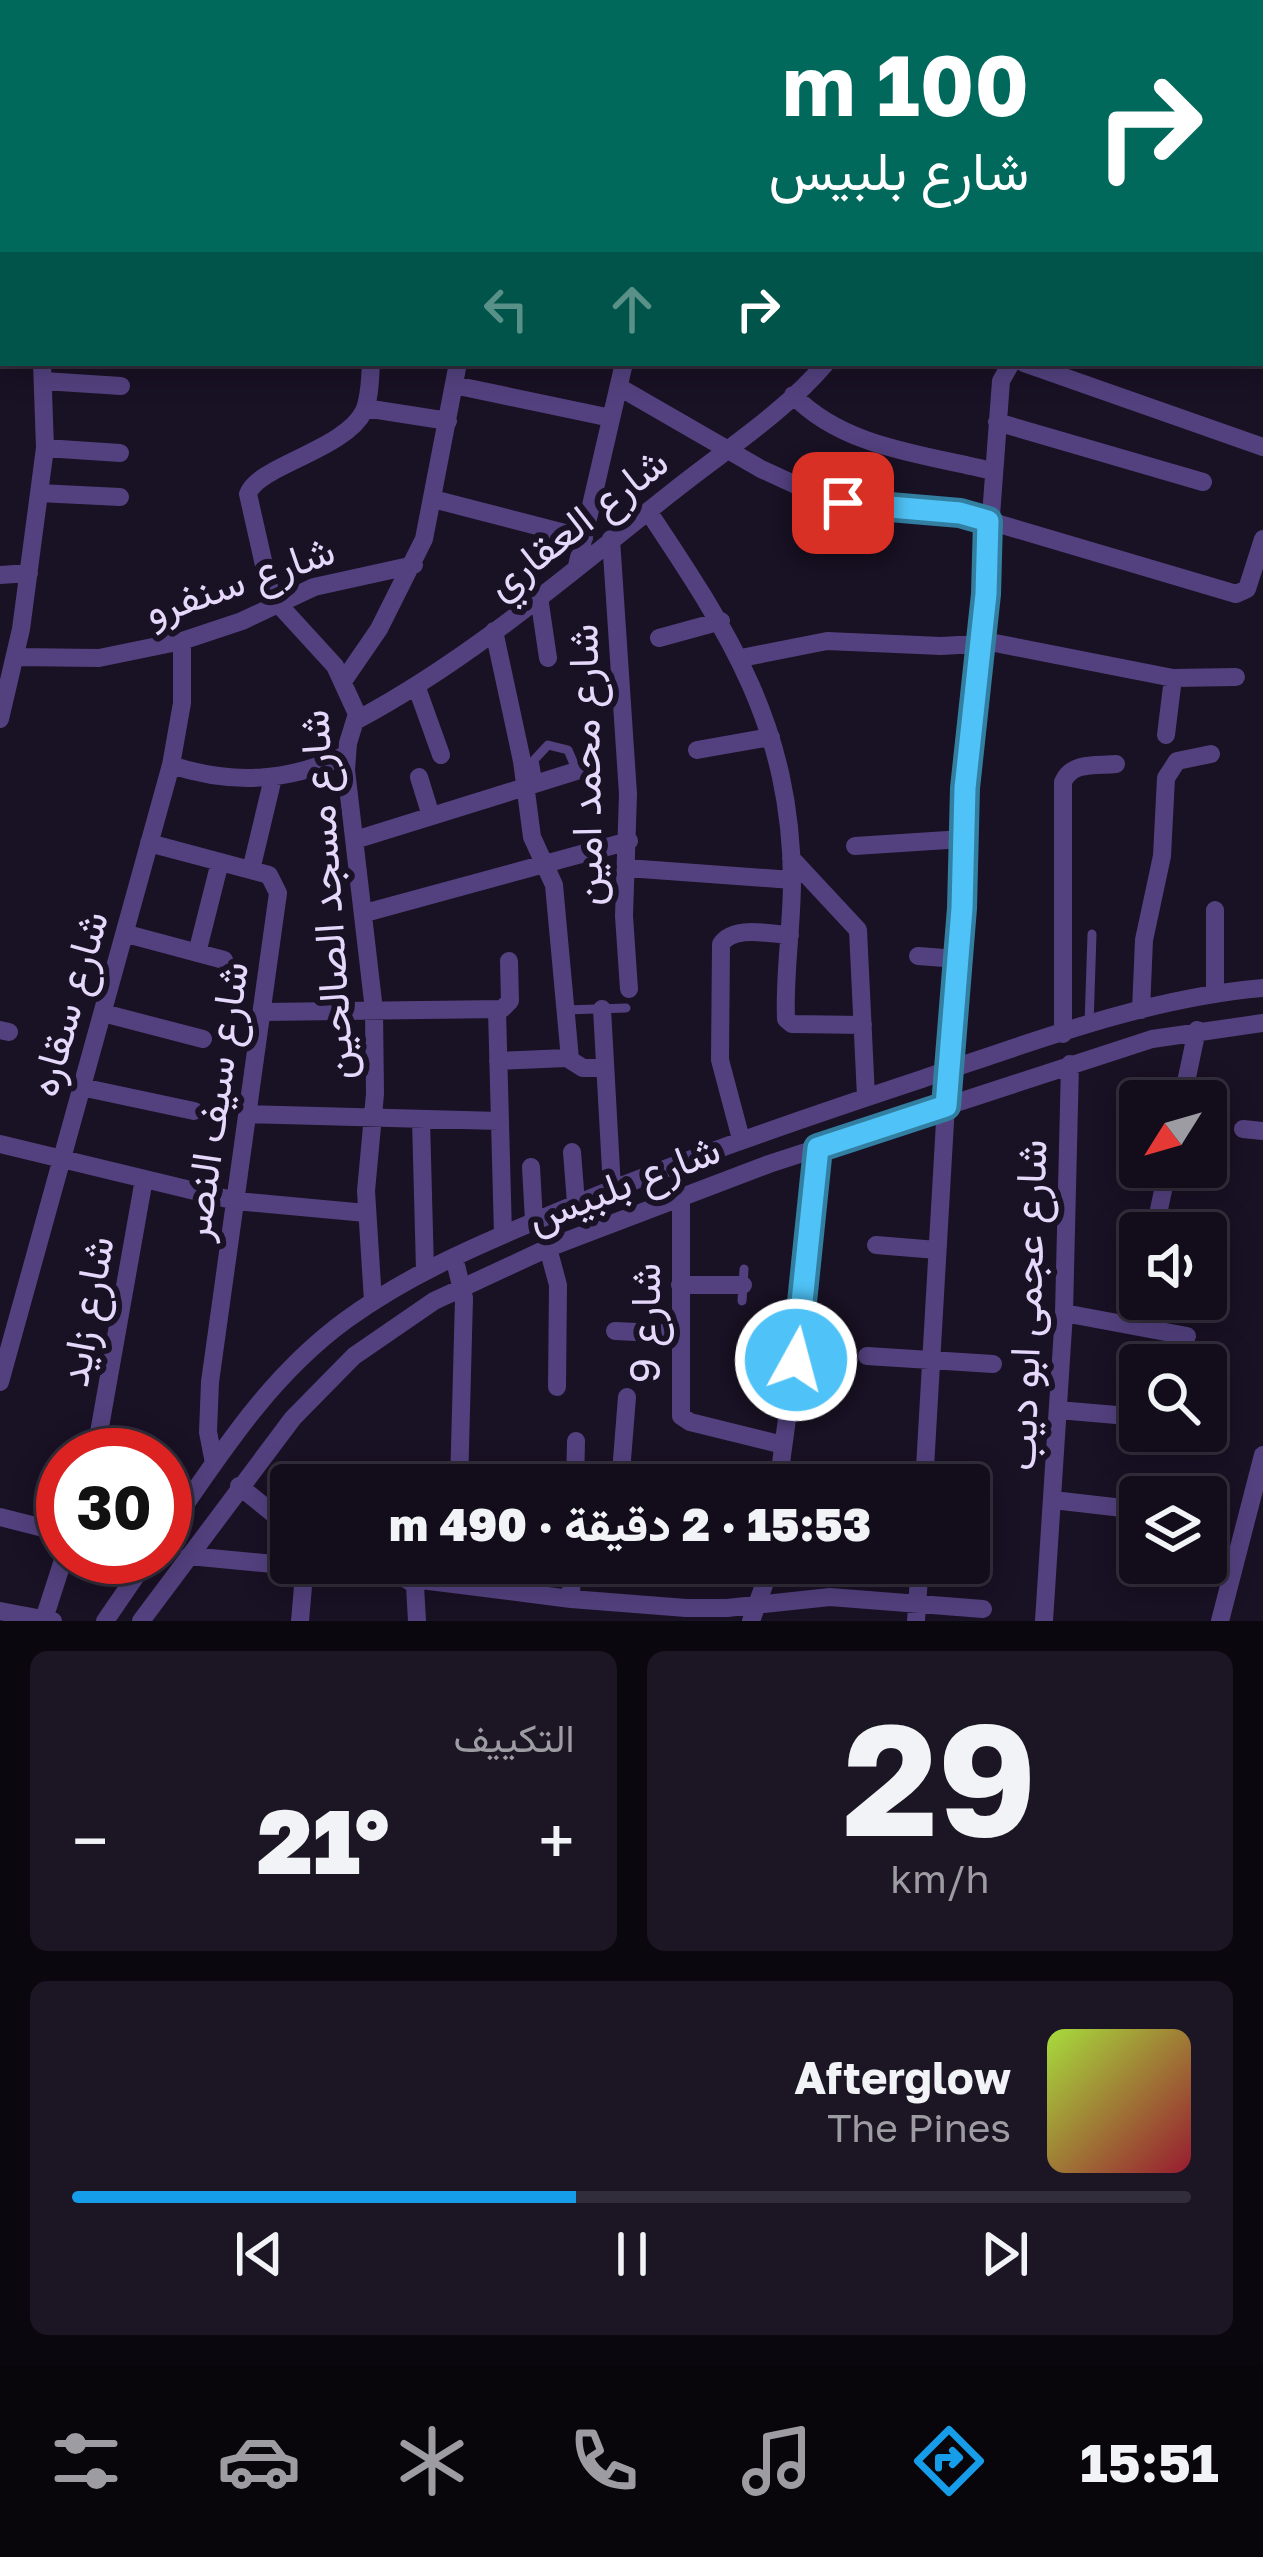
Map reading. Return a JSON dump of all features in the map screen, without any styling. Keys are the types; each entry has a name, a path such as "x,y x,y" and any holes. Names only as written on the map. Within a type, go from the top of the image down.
{"street":[{"path":"371,366 365,408 448,421"},
{"path":"344,680 414,566 433,500 457,366"},
{"path":"577,566 623,366"},
{"name":"شارع العقاري","path":"357,720 417,688 494,631 727,449 823,366"},
{"path":"925,1464 962,839 1001,381 1009,366"},
{"path":"1033,366 1263,447"},
{"path":"0,719 16,657 45,448 43,372 121,386"},
{"path":"454,385 611,418"},
{"path":"619,386 801,489 843,503 960,513 1236,594 1247,589 1263,539"},
{"path":"793,395 810,412 851,436 992,471"},
{"name":"شارع مسجد الصالحين","path":"365,408 341,434 250,486 264,574 278,604 314,639 344,680 357,720 346,755 374,1010 366,1213 373,1301"},
{"path":"997,422 1203,482"},
{"path":"45,448 120,453"},
{"path":"39,493 120,497"},
{"path":"433,500 584,538"},
{"path":"648,511 721,620 771,737 792,880 788,1022 863,1025"},
{"name":"شارع محمد امين","path":"611,539 629,841 624,932 628,998"},
{"name":"شارع سنفرو","path":"16,657 100,658 182,641 242,622 335,580 414,566"},
{"path":"0,575 28,573"},
{"path":"538,596 548,658"},
{"path":"659,638 721,620"},
{"path":"494,631 532,785 534,843 554,884 570,1059"},
{"name":"شارع سقاره","path":"0,1382 171,765 182,703 182,641"},
{"path":"741,658 827,641 980,643 1173,678 1236,677"},
{"path":"1166,735 1173,678"},
{"path":"417,688 441,755"},
{"path":"697,750 771,737"},
{"path":"1141,1010 1144,940 1162,856 1166,778 1177,761 1211,754"},
{"path":"171,765 221,778 273,778 298,774 346,755"},
{"path":"1063,1034 1064,782 1068,772 1078,767 1116,764"},
{"path":"355,840 580,770"},
{"path":"419,777 431,817"},
{"path":"149,843 251,870 273,778"},
{"path":"855,846 962,839"},
{"path":"364,913 629,841"},
{"path":"790,858 856,926 866,1097"},
{"path":"197,953 220,862"},
{"path":"626,868 792,880"},
{"name":"شارع سيف النصر","path":"214,1463 208,1408 278,893 269,875 251,870"},
{"path":"1215,994 1216,910"},
{"path":"741,1139 720,1060 721,944 735,933 790,935"},
{"path":"127,934 224,960"},
{"path":"918,956 958,959"},
{"path":"262,1012 496,1010 510,1001 509,961"},
{"name":"شارع بلبيس","path":"192,1495 262,1397 293,1365 373,1301 424,1270 612,1188 741,1139 1089,1025 1215,994 1263,988"},
{"path":"602,1009 612,1188"},
{"path":"496,1010 503,1235"},
{"path":"103,1012 203,1040"},
{"name":"شارع بلبيس","path":"192,1552 293,1418 355,1356 406,1318 463,1287 681,1196 1070,1064 1197,1030 1263,1023"},
{"path":"1186,1080 1197,1030"},
{"path":"498,1061 570,1059 583,1068 604,1068"},
{"name":"شارع عجمى ابو ديب","path":"1044,1621 1064,1313 1070,1064"},
{"path":"80,1087 194,1111"},
{"path":"248,1114 500,1121"},
{"path":"421,1120 424,1270"},
{"path":"0,1144 236,1201 366,1213"},
{"path":"781,1464 807,1272 818,1148"},
{"path":"572,1152 576,1203"},
{"path":"531,1167 534,1221"},
{"name":"شارع زايد","path":"100,1428 145,1179"},
{"name":"شارع 9","path":"681,1196 681,1416 783,1445"},
{"path":"876,1245 938,1250"},
{"path":"548,1248 558,1285 557,1388"},
{"path":"454,1257 463,1287 459,1464"},
{"path":"680,1285 743,1285"},
{"path":"1064,1313 1187,1336"},
{"path":"1134,1326 1135,1320"},
{"path":"614,1331 680,1334"},
{"path":"868,1356 993,1364"},
{"path":"622,1464 627,1397"},
{"path":"1058,1410 1119,1415"},
{"path":"575,1464 576,1441"},
{"path":"1220,1621 1263,1455"},
{"path":"239,1486 270,1511"},
{"path":"1053,1500 1119,1508"},
{"path":"0,1516 36,1526"},
{"path":"192,1556 270,1562"},
{"path":"0,1611 48,1620 57,1584"},
{"path":"105,1621 130,1584"},
{"name":"شارع بلبيس","path":"141,1621 168,1584"},
{"path":"301,1621 304,1584"},
{"path":"411,1584 418,1592 417,1621"},
{"path":"450,1584 571,1599 626,1612 708,1608 754,1613 830,1597 917,1612 983,1609"},
{"path":"571,1584 571,1599"},
{"path":"754,1613 764,1584"}],"lane":[{"path":"532,785 534,760 548,746 568,750 580,770"},
{"path":"1089,1025 1092,934"},
{"path":"566,1010 602,1009 628,998"}],"route":[{"path":"796,1360 818,1148 946,1106 962,908 965,788 986,594 988,521 960,513 843,503"}]}
